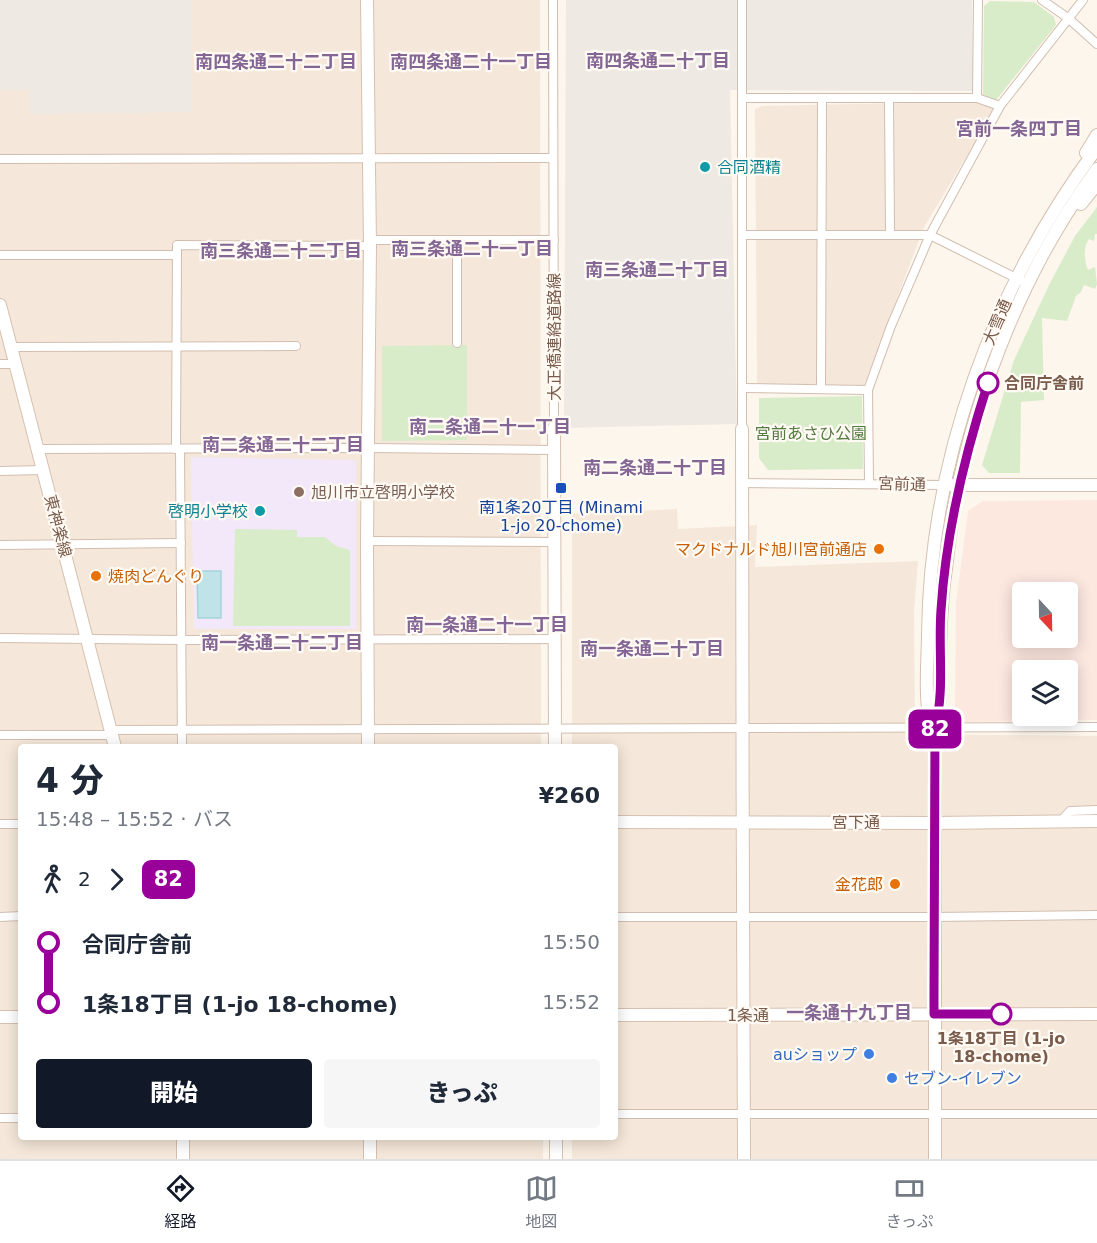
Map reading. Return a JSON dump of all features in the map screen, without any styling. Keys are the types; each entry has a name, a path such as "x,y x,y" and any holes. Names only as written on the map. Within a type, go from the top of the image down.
{"street":[{"path":"367,0 370,243 367,541 368,744"},
{"name":"大正橋連絡道路線","path":"553,0 555,744"},
{"path":"742,0 744,1159"},
{"path":"977,98 978,0"},
{"path":"1042,0 1068,18 1097,44"},
{"path":"869,483 868,390 891,327 930,235 1000,106 1083,0"},
{"path":"742,98 977,98 1000,106"},
{"path":"821,389 822,98"},
{"path":"889,98 890,235"},
{"path":"1040,235 1066,185 1097,135"},
{"name":"大雪通","path":"935,1159 935,728 940,707 941,610 949,540 959,485 988,383 1040,235 1097,148"},
{"path":"0,159 553,158"},
{"name":"大雪通","path":"935,728 928,707 928,606 944,485 965,402 990,337 1097,169"},
{"path":"742,235 930,235 1026,279 1097,184"},
{"path":"457,240 457,343"},
{"path":"182,744 177,245 554,240"},
{"path":"0,255 177,255"},
{"name":"東神楽線","path":"0,305 3,329 16,364 112,737"},
{"path":"11,346 296,346"},
{"path":"0,364 16,364"},
{"path":"742,388 868,390"},
{"path":"37,449 555,450"},
{"path":"0,471 43,470"},
{"name":"宮前通","path":"742,483 1097,485"},
{"path":"367,541 555,542"},
{"path":"0,545 181,543"},
{"path":"0,638 555,639"},
{"path":"0,735 112,737 183,729 1097,727"},
{"path":"1061,821 1070,811 1097,810"},
{"name":"宮下通","path":"618,822 1097,821"},
{"path":"0,824 18,824"},
{"path":"618,917 1097,915"},
{"path":"0,916 18,916"},
{"name":"1条通","path":"618,1015 1097,1014"},
{"path":"0,1017 18,1017"},
{"path":"618,1114 1097,1114"},
{"path":"0,1118 18,1118"},
{"path":"183,1140 183,1159"},
{"path":"369,1140 370,1159"},
{"path":"556,1140 556,1159"}],"shaded area":[{"path":"0,0 540,0 541,744 18,744 18,1140 543,1140 543,1159 0,1159"},
{"path":"0,0 191,0 191,112 30,114 29,90 0,90"},
{"path":"566,0 972,0 973,91 730,90 737,424 564,428"},
{"path":"1000,101 924,227 864,385 757,384 755,109 762,106"},
{"path":"191,457 356,460 356,629 194,629"},
{"path":"1097,500 1097,720 1078,720 1078,660 1012,660 1012,721 961,722 955,717 956,604 968,511 983,501"},
{"path":"677,509 678,529 757,525 755,567 918,561 914,611 915,734 1097,736 1097,1159 572,1159 572,1140 618,1140 618,744 572,744 572,514"}],"green space":[{"path":"990,1 1034,2 1054,17 1056,25 996,100 983,95 984,6"},
{"path":"1097,207 1097,234 1095,234 1094,241 1089,239 1085,254 1088,270 1095,267 1097,284 1095,289 1084,285 1076,296 1067,321 1042,318 1044,400 1021,402 1020,473 989,473 982,465 1014,360 1075,236"},
{"path":"467,345 467,440 382,441 382,346"},
{"name":"宮前あさひ公園","path":"862,396 863,469 768,470 759,458 759,398"},
{"path":"235,529 297,530 297,537 325,537 336,546 350,550 350,626 233,626"}],"water":[{"path":"197,571 221,571 221,618 198,618"}],"bus line":[{"name":"82","path":"988,383 964,463 955,505 941,610 940,707 935,728 934,1014 1001,1014"}],"place":[{"name":"合同酒精","path":"705,167"},
{"name":"合同庁舎前","path":"988,383"},
{"name":"南1条20丁目 (Minami 1-jo 20-chome)","path":"561,488"},
{"name":"旭川市立啓明小学校","path":"299,492"},
{"name":"啓明小学校","path":"260,511"},
{"name":"マクドナルド旭川宮前通店","path":"879,549"},
{"name":"焼肉どんぐり","path":"96,576"},
{"name":"金花郎","path":"895,884"},
{"name":"1条18丁目 (1-jo 18-chome)","path":"1001,1014"},
{"name":"auショップ","path":"869,1054"},
{"name":"セブン-イレブン","path":"892,1078"}],"district":[{"name":"南四条通二十丁目","path":"658,60"},
{"name":"南四条通二十二丁目","path":"276,61"},
{"name":"南四条通二十一丁目","path":"471,61"},
{"name":"宮前一条四丁目","path":"1019,128"},
{"name":"南三条通二十一丁目","path":"472,248"},
{"name":"南三条通二十二丁目","path":"281,250"},
{"name":"南三条通二十丁目","path":"657,269"},
{"name":"南二条通二十一丁目","path":"490,426"},
{"name":"南二条通二十二丁目","path":"283,444"},
{"name":"南二条通二十丁目","path":"655,467"},
{"name":"南一条通二十一丁目","path":"487,624"},
{"name":"南一条通二十二丁目","path":"282,642"},
{"name":"南一条通二十丁目","path":"652,648"},
{"name":"一条通十九丁目","path":"849,1012"}]}
